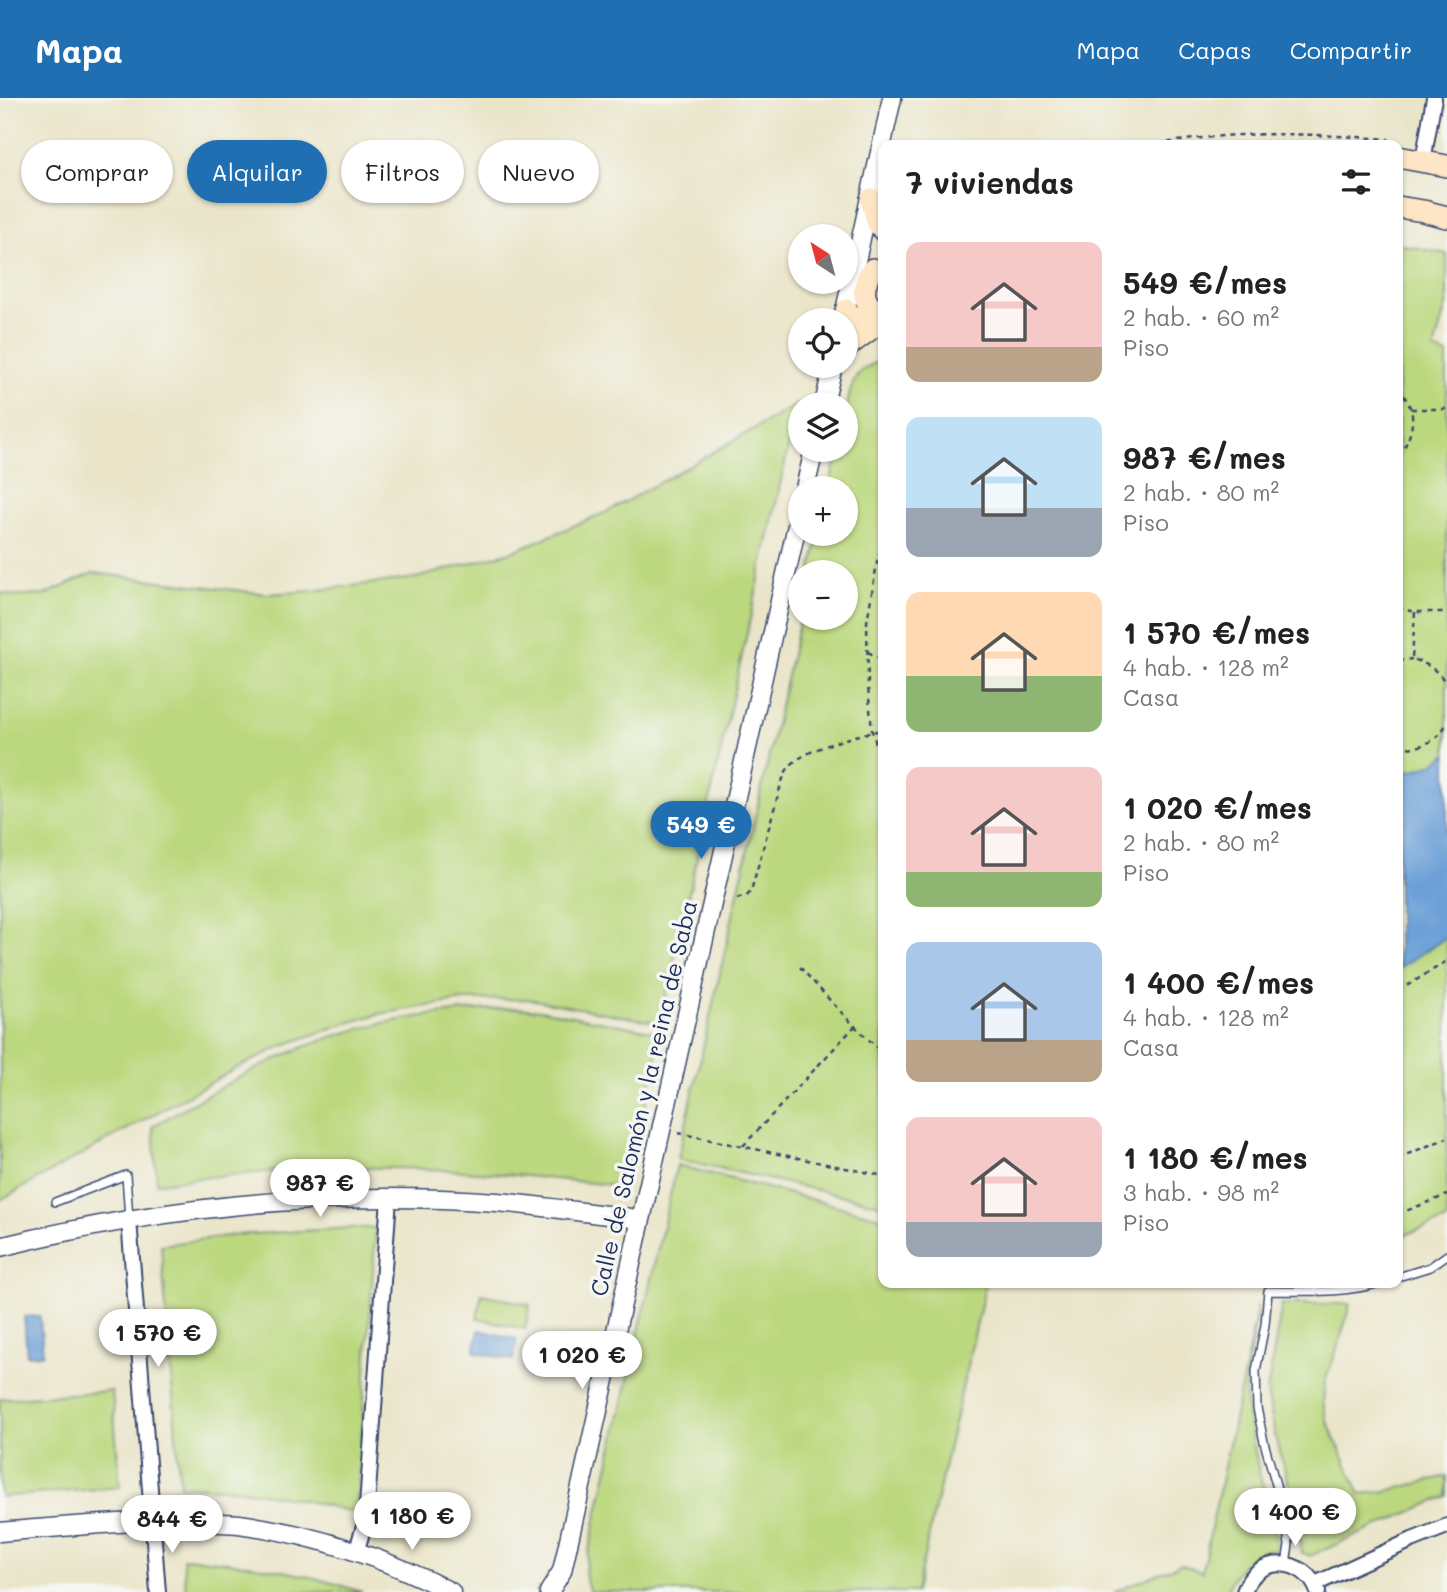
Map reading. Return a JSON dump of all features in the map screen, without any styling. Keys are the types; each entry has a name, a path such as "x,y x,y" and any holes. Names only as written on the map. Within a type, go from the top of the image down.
{"main road":[{"path":"1403,150 1423,161 1447,166"},
{"path":"871,200 878,224"},
{"path":"1403,208 1447,218"},
{"path":"858,278 878,266"},
{"path":"878,266 866,277 864,287 864,296 869,305 878,312"},
{"path":"858,322 872,323 878,320"},
{"path":"858,337 878,321"}],"street":[{"path":"883,140 892,98"},
{"path":"1423,161 1434,98"},
{"path":"858,256 878,166"},
{"name":"Calle de Salomón y la reina de Saba","path":"549,1592 562,1571 792,546"},
{"path":"356,1552 366,1520 389,1198"},
{"path":"0,1247 99,1224 218,1208 310,1200 389,1198 498,1202 640,1219"},
{"path":"130,1220 158,1592"},
{"path":"0,1532 152,1521 237,1524 295,1534 356,1552 403,1569 451,1592"},
{"path":"1244,1592 1253,1575 1274,1564 1286,1564 1303,1570 1316,1588 1401,1545 1447,1526"},
{"name":"Calle de Salomón y la reina de Saba","path":"562,1571 566,1592"}],"lane":[{"path":"55,1202 126,1175 130,1220"},
{"path":"1403,1276 1430,1266 1447,1255"},
{"path":"1286,1564 1289,1545 1285,1517 1257,1408 1256,1371 1268,1291 1341,1291 1362,1288"}],"path":[{"path":"1182,140 1318,134 1353,140"},
{"path":"1403,396 1411,410 1411,430 1403,448"},
{"path":"1411,410 1447,409"},
{"path":"878,557 867,622 868,687 872,732 878,750"},
{"path":"1403,609 1447,612"},
{"path":"1412,659 1415,612"},
{"path":"867,652 878,658"},
{"path":"1403,660 1412,659 1431,666 1447,682"},
{"path":"1403,747 1411,748 1429,742 1437,737 1447,723"},
{"path":"737,899 751,891 784,774 793,763 807,753 878,731"},
{"path":"1403,987 1447,961"},
{"path":"800,967 878,1047"},
{"path":"743,1146 855,1026"},
{"path":"660,1129 878,1176"},
{"path":"1403,1156 1447,1138"},
{"path":"1403,1212 1447,1195"}],"green space":[{"path":"1403,245 1447,254 1447,302 1434,350 1447,355 1447,1220 1403,1235"},
{"path":"878,361 878,1204 678,1159 797,630 858,630 858,560 814,560 816,546 858,546 858,476 832,476 835,462 858,462 858,392 850,392 859,373"},
{"path":"788,410 788,449 660,1023 529,999 463,1000 379,1014 284,1045 237,1068 0,1200 0,593 18,596 44,595 93,573 268,594 416,578 511,552 607,512"},
{"path":"513,1008 540,1010 662,1033 627,1187 481,1172 363,1168 274,1171 157,1183 153,1126 265,1064 329,1038 407,1018"},
{"path":"677,1165 878,1216 878,1288 985,1288 916,1592 590,1592 585,1572"},
{"path":"376,1228 356,1513 269,1494 180,1486 161,1245 235,1235"},
{"path":"482,1294 530,1305 525,1329 477,1318"},
{"path":"1282,1304 1350,1304 1325,1382 1323,1402 1327,1421 1360,1494 1387,1491 1447,1476 1447,1496 1310,1556 1301,1552 1293,1498 1276,1440 1267,1392"},
{"path":"1258,1306 1245,1381 1247,1411 1259,1472 1275,1529 1276,1550 1259,1554 1245,1563 1234,1576 1227,1592 1114,1592 1181,1564 1202,1572"},
{"path":"112,1391 120,1487 0,1497 0,1399"},
{"path":"183,1558 274,1569 362,1592 186,1592"}],"water":[{"path":"1447,754 1447,937 1403,966 1403,771 1436,762"},
{"path":"40,1316 43,1354 27,1355 24,1317"},
{"path":"479,1330 517,1339 513,1360 474,1352"}]}
